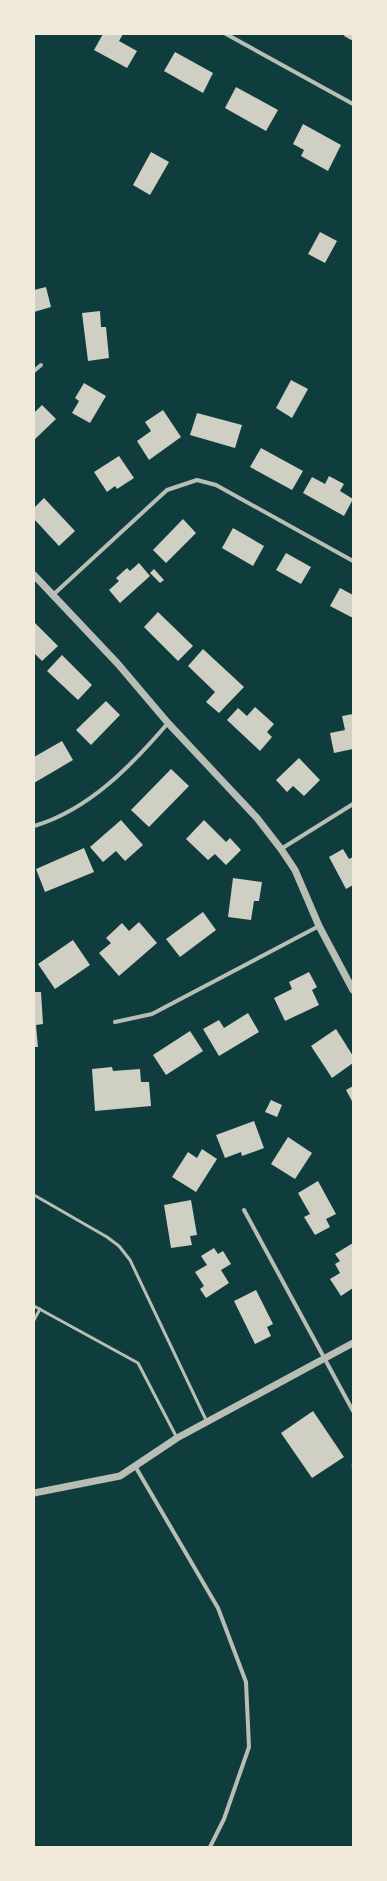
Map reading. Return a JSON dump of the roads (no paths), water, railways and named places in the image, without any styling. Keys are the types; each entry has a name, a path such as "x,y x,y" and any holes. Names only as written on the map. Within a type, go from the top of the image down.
{"street":[{"path":"226,34 353,104"},
{"path":"34,371 41,365"},
{"path":"54,594 167,490 197,480 216,485 353,561"},
{"path":"34,575 54,594 118,664 168,723 257,818 281,849 295,870 319,926 353,990"},
{"path":"34,826 64,815 90,800 148,747 168,723"},
{"path":"281,849 353,804"},
{"path":"115,1022 152,1014 319,926"},
{"path":"244,1210 326,1358 353,1411"},
{"path":"34,1493 120,1476 177,1438 353,1343"},
{"path":"135,1466 218,1608 246,1682 249,1747 224,1819 210,1847"}],"lane":[{"path":"34,1196 107,1236 119,1246 130,1260 207,1422"},
{"path":"34,1306 138,1363 177,1438"},
{"path":"34,1320 40,1309"}]}
